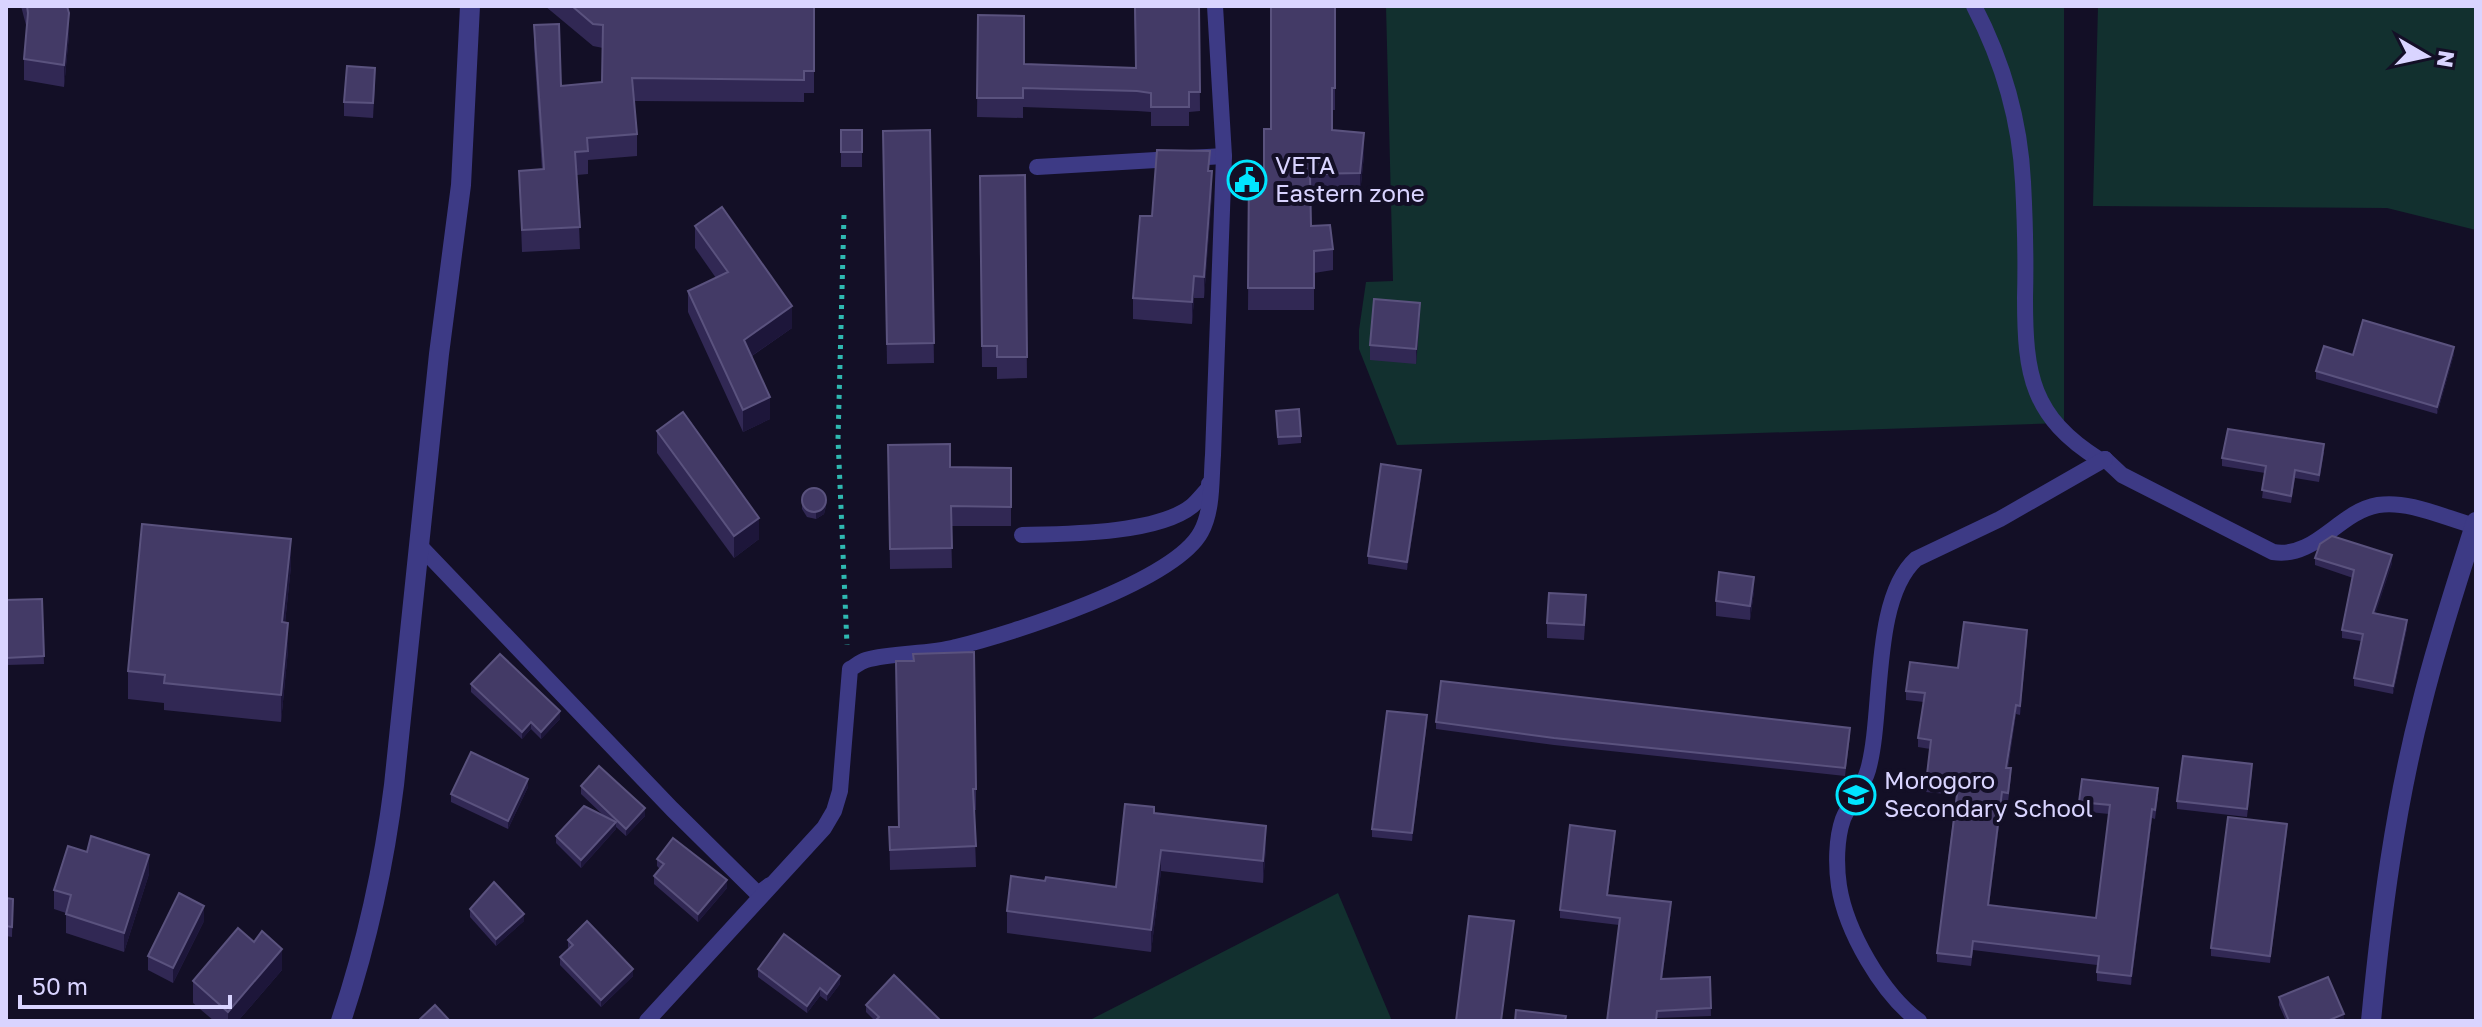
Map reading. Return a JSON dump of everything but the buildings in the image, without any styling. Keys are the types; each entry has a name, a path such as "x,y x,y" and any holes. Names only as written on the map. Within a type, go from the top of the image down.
{"street":[{"path":"341,1021 366,943 385,853 448,276 461,185 470,6"},
{"path":"2371,1021 2385,899 2403,790 2422,703 2475,524"}],"lane":[{"path":"647,1021 824,828 836,806 842,772 850,669 869,659 936,652 1045,620 1145,577 1188,549 1202,531 1209,503 1213,455 1224,156 1215,6"},
{"path":"1974,6 2016,118 2023,181 2025,324 2031,379 2041,402 2064,432 2080,448 2100,460 2105,459 2122,475 2273,552 2288,554 2303,550 2345,520 2376,505 2408,507 2475,524"},
{"path":"1037,167 1224,156"},
{"path":"1022,535 1109,531 1183,512 1209,488 1213,455"},
{"path":"1919,1021 1896,1001 1862,948 1848,917 1838,871 1843,821 1868,771 1883,652 1896,589 1908,566 1916,559 2000,519 2105,459"},
{"path":"418,544 591,721 672,809 758,894 772,884"}],"path":[{"path":"844,215 838,439 845,626 850,669"}],"green space":[{"path":"1386,6 2064,6 2064,423 1397,445 1359,349 1366,282 1393,281"},
{"path":"2098,6 2476,6 2476,230 2387,208 2093,206"},
{"path":"1338,893 1392,1021 1088,1021"}],"place":[{"name":"VETA Eastern zone","path":"1247,180"},
{"name":"Morogoro Secondary School","path":"1856,795"}]}
